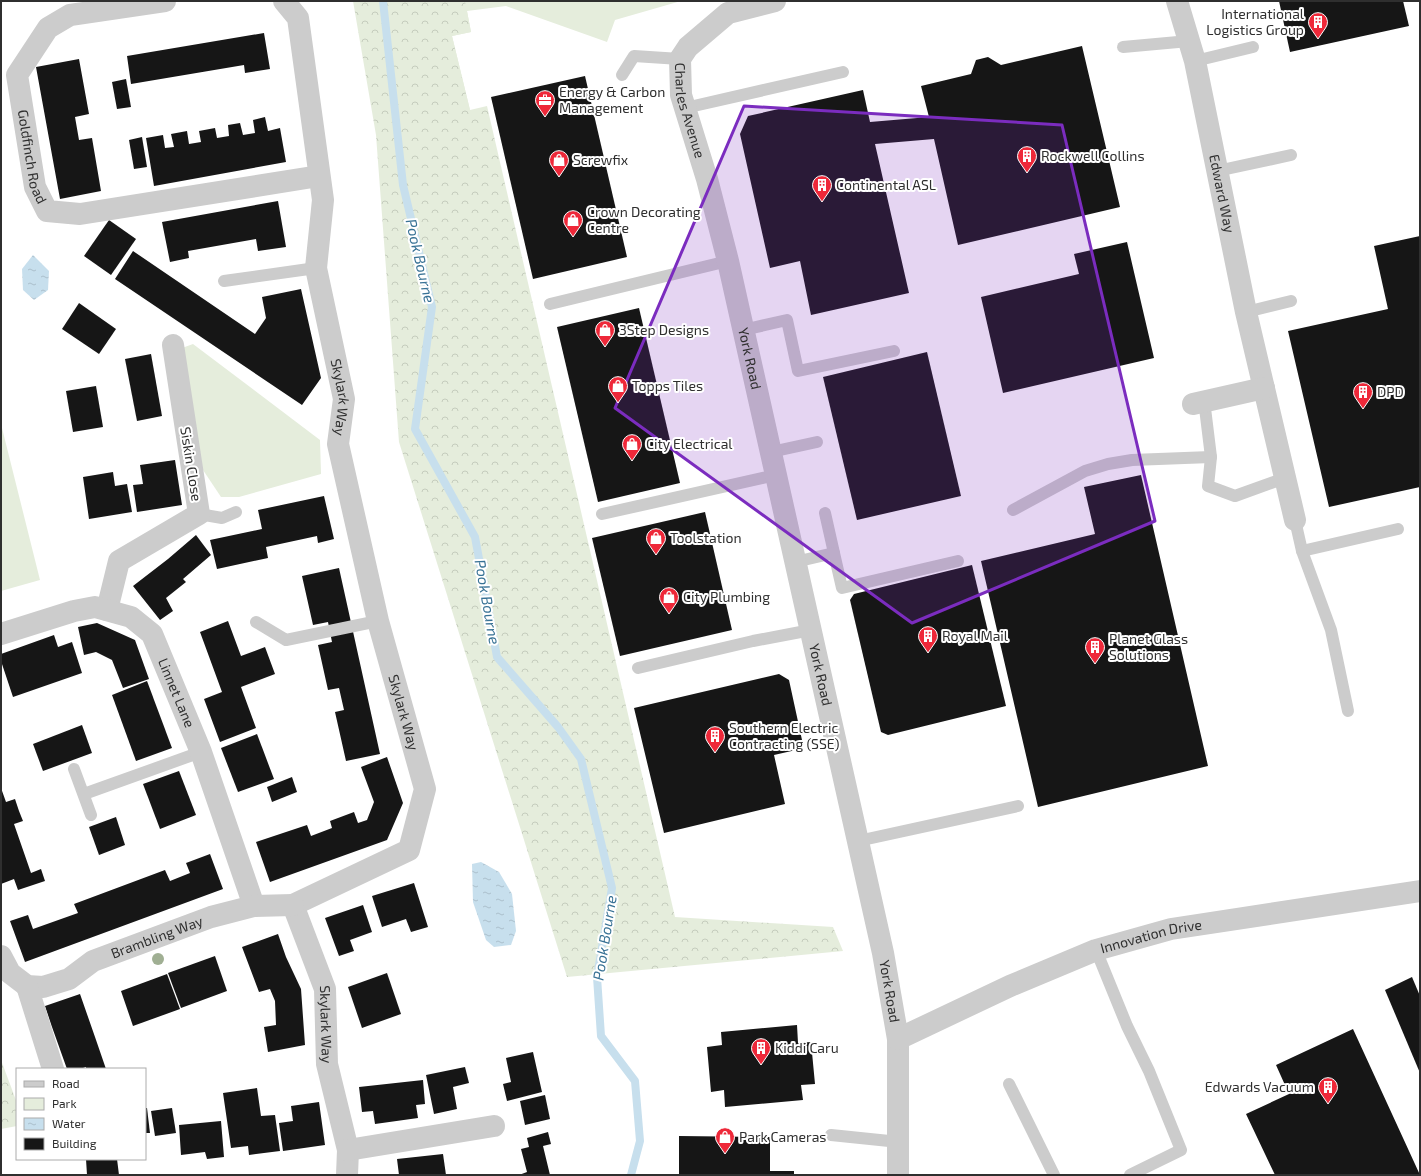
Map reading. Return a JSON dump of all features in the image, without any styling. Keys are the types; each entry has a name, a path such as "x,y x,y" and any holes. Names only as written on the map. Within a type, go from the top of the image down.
{"street":[{"name":"Goldfinch Road","path":"165,1 70,15 48,28 18,75 35,187 48,211 80,214 319,176"},
{"path":"284,1 298,18 319,176"},
{"name":"Charles Avenue","path":"707,179 681,95 680,59 688,48 728,13 775,1"},
{"name":"Edward Way","path":"1177,1 1192,51 1246,312 1295,520"},
{"name":"Skylark Way","path":"319,176 323,200 316,268 344,399 338,444 378,621 425,789 409,850 293,905 325,990 327,1064 348,1150 347,1175"},
{"name":"York Road","path":"707,179 728,261 883,953 898,1038 898,1175"},
{"name":"Siskin Close","path":"107,610 119,561 199,514 173,345"},
{"path":"1199,402 1264,388"},
{"name":"Linnet Lane","path":"1,634 74,611 95,607 131,617 152,634 201,752 254,906"},
{"name":"Innovation Drive","path":"898,1038 1010,986 1096,950 1171,929 1420,891"},
{"name":"Brambling Way","path":"27,986 43,987 68,979 93,962 211,917 254,906 293,905"},
{"path":"1,956 10,972 27,986 53,1068"},
{"path":"348,1150 494,1126"}],"lane":[{"path":"1123,47 1192,51 1253,47"},
{"path":"622,75 634,56 680,59"},
{"path":"685,108 844,72"},
{"path":"1217,171 1290,155"},
{"path":"550,304 728,261"},
{"path":"224,281 316,268"},
{"path":"1246,312 1291,301"},
{"path":"743,330 787,320 798,371 894,351"},
{"path":"1199,402 1211,457 1208,486 1235,496 1285,478"},
{"path":"771,452 817,442"},
{"path":"1014,510 1085,471 1108,464 1132,460 1211,457"},
{"path":"602,514 776,475"},
{"path":"199,514 222,518 236,512"},
{"path":"825,513 842,588 958,561"},
{"path":"1295,520 1302,551 1331,630 1348,711"},
{"path":"1302,551 1398,529"},
{"path":"795,562 834,553"},
{"path":"256,622 286,640 378,621"},
{"path":"638,668 753,641 811,630"},
{"path":"84,794 201,752"},
{"path":"74,769 91,815"},
{"path":"858,841 1018,806"},
{"path":"1096,950 1127,1026 1149,1071 1181,1150 1130,1175"},
{"path":"1009,1084 1054,1175"},
{"path":"831,1135 899,1142"}],"highlighted area":[{"path":"744,106 1062,125 1155,521 912,623 615,408"}],"green space":[{"path":"353,1 681,1 615,20 607,42 506,6 467,11 471,32 452,36 470,110"},
{"path":"353,1 465,1 471,32 452,36 470,110 487,106 675,917 833,927 843,951 567,977 399,442 376,135"},
{"path":"193,344 320,440 321,474 239,497 221,497 201,467 182,348"},
{"path":"1,424 40,580 1,591"},
{"path":"1,1060 16,1100 16,1126 1,1129"}],"water":[{"path":"33,255 49,271 48,290 34,300 23,290 22,269"},
{"path":"481,862 499,872 512,894 516,931 511,945 494,947 486,940 473,902 472,864"}],"building":[{"name":"International Logistics Group","path":"1279,1 1403,1 1409,26 1290,52"},
{"path":"264,33 270,69 245,73 244,65 131,84 127,56"},
{"path":"1082,46 1120,207 958,245 934,139 875,144 909,293 811,315 800,261 770,268 740,134 748,116 863,90 870,122 929,117 921,86 971,74 976,60 988,57 1001,65"},
{"path":"79,59 89,114 75,117 79,140 92,138 101,191 60,199 36,67"},
{"path":"585,76 627,257 533,279 491,97"},
{"path":"126,79 131,107 117,109 112,82"},
{"path":"265,117 268,131 280,128 286,162 154,186 146,138 163,135 165,148 174,147 171,134 187,131 189,144 201,142 199,131 215,128 217,138 229,136 228,125 240,123 243,135 255,133 253,120"},
{"path":"142,137 147,167 134,169 129,140"},
{"path":"278,201 286,247 258,251 256,239 188,251 189,258 170,262 162,222"},
{"path":"109,220 136,239 111,275 84,256"},
{"name":"DPD","path":"1420,236 1420,487 1329,507 1288,331 1388,309 1374,246"},
{"path":"1127,242 1154,358 1003,393 981,297 1079,274 1074,254"},
{"path":"133,251 255,334 266,318 262,297 301,289 321,378 302,405 115,279"},
{"path":"79,303 116,329 99,354 62,329"},
{"path":"639,308 680,483 598,502 557,327"},
{"path":"927,352 961,496 857,520 823,377"},
{"path":"151,354 162,416 137,421 125,359"},
{"path":"96,386 103,427 73,432 66,391"},
{"path":"175,460 182,505 137,512 133,485 143,484 140,465"},
{"path":"113,472 115,486 127,484 132,512 89,519 83,477"},
{"name":"Planet Glass Solutions","path":"1141,475 1208,766 1038,807 981,561 1095,534 1084,487"},
{"path":"324,496 334,539 318,543 317,536 266,547 268,558 217,569 210,540 262,529 258,510"},
{"path":"705,512 732,630 620,656 592,538"},
{"path":"196,535 211,555 183,579 186,582 166,598 173,611 160,620 133,586"},
{"name":"Royal Mail","path":"972,565 1006,706 888,735 881,732 850,600 854,594"},
{"path":"339,568 380,754 346,761 335,712 344,710 339,688 328,690 318,645 332,642 328,622 313,625 302,576"},
{"path":"228,621 241,656 265,647 275,674 241,687 256,728 220,742 204,699 222,692 200,632"},
{"path":"97,623 135,640 149,679 123,688 112,660 96,652 84,655 78,627"},
{"path":"54,635 58,647 72,642 82,673 13,697 1,661 1,654"},
{"name":"Southern Electric Contracting (SSE)","path":"779,674 789,680 802,740 796,750 774,755 785,804 664,833 634,708"},
{"path":"147,681 172,748 136,761 112,695"},
{"path":"82,725 92,753 43,771 33,744"},
{"path":"257,734 274,779 238,792 221,748"},
{"path":"387,757 403,803 387,840 270,882 256,842 307,825 311,836 332,828 330,821 354,812 358,823 367,820 374,802 361,767"},
{"path":"179,771 196,815 160,829 143,784"},
{"path":"292,777 297,792 272,802 267,787"},
{"path":"1,788 6,802 15,799 23,821 14,824 31,873 41,869 45,881 18,890 14,879 1,884"},
{"path":"116,817 125,845 99,855 89,827"},
{"path":"210,854 223,889 25,962 10,921 28,915 33,929 78,913 74,904 165,870 170,881 190,873 186,863"},
{"path":"414,883 428,927 411,932 406,919 382,927 372,896"},
{"path":"363,905 372,932 350,940 354,951 339,956 325,918"},
{"path":"278,934 286,957 301,989 305,1045 268,1052 264,1027 276,1025 275,1001 270,989 259,992 242,947"},
{"path":"215,956 227,991 181,1008 168,973"},
{"path":"387,973 401,1014 362,1028 348,987"},
{"path":"167,974 180,1009 133,1026 121,991"},
{"path":"1412,977 1420,996 1420,1073 1385,990"},
{"path":"80,994 106,1068 67,1068 45,1006"},
{"name":"Kiddi Caru","path":"797,1025 798,1043 811,1042 815,1084 801,1085 803,1100 725,1107 724,1090 711,1092 707,1047 722,1045 721,1032"},
{"name":"Edwards Vacuum","path":"1353,1029 1420,1175 1275,1175 1246,1114 1289,1094 1276,1065"},
{"path":"533,1052 542,1092 507,1101 503,1084 511,1082 506,1058"},
{"path":"465,1067 469,1083 453,1087 457,1109 434,1114 426,1075"},
{"path":"423,1080 425,1104 416,1105 418,1118 375,1124 373,1111 362,1112 359,1087"},
{"path":"257,1088 261,1116 275,1115 280,1151 249,1155 248,1146 231,1148 223,1093"},
{"path":"545,1095 550,1119 525,1125 520,1101"},
{"path":"319,1102 325,1145 283,1151 279,1123 293,1121 291,1106"},
{"path":"146,1108 147,1108 150,1133 146,1133"},
{"path":"172,1108 176,1133 155,1136 151,1111"},
{"path":"221,1121 224,1157 207,1159 205,1152 181,1155 179,1125"},
{"path":"548,1132 551,1144 543,1146 550,1175 519,1175 527,1172 521,1149 529,1147 527,1138"},
{"name":"Park Cameras","path":"679,1136 770,1137 770,1171 794,1171 794,1175 679,1175"},
{"path":"443,1154 446,1175 399,1175 397,1159"},
{"path":"86,1160 117,1160 119,1175 87,1175"}],"waterway":[{"name":"Pook Bourne","path":"383,1 403,185 432,307 415,429 475,537 497,657 558,727 581,759 612,888 597,977 601,1036 635,1081 640,1141 631,1175"}],"place":[{"name":"International Logistics Group","path":"1318,39"},
{"name":"Energy & Carbon Management","path":"545,117"},
{"name":"Rockwell Collins","path":"1027,173"},
{"name":"Screwfix","path":"559,177"},
{"name":"Continental ASL","path":"822,202"},
{"name":"Crown Decorating Centre","path":"573,237"},
{"name":"3Step Designs","path":"605,347"},
{"name":"Topps Tiles","path":"618,403"},
{"name":"DPD","path":"1363,409"},
{"name":"City Electrical","path":"632,461"},
{"name":"Toolstation","path":"656,555"},
{"name":"City Plumbing","path":"669,614"},
{"name":"Royal Mail","path":"928,653"},
{"name":"Planet Glass Solutions","path":"1095,664"},
{"name":"Southern Electric Contracting (SSE)","path":"715,753"},
{"name":"Kiddi Caru","path":"761,1065"},
{"name":"Edwards Vacuum","path":"1328,1104"},
{"name":"Park Cameras","path":"725,1154"}]}
